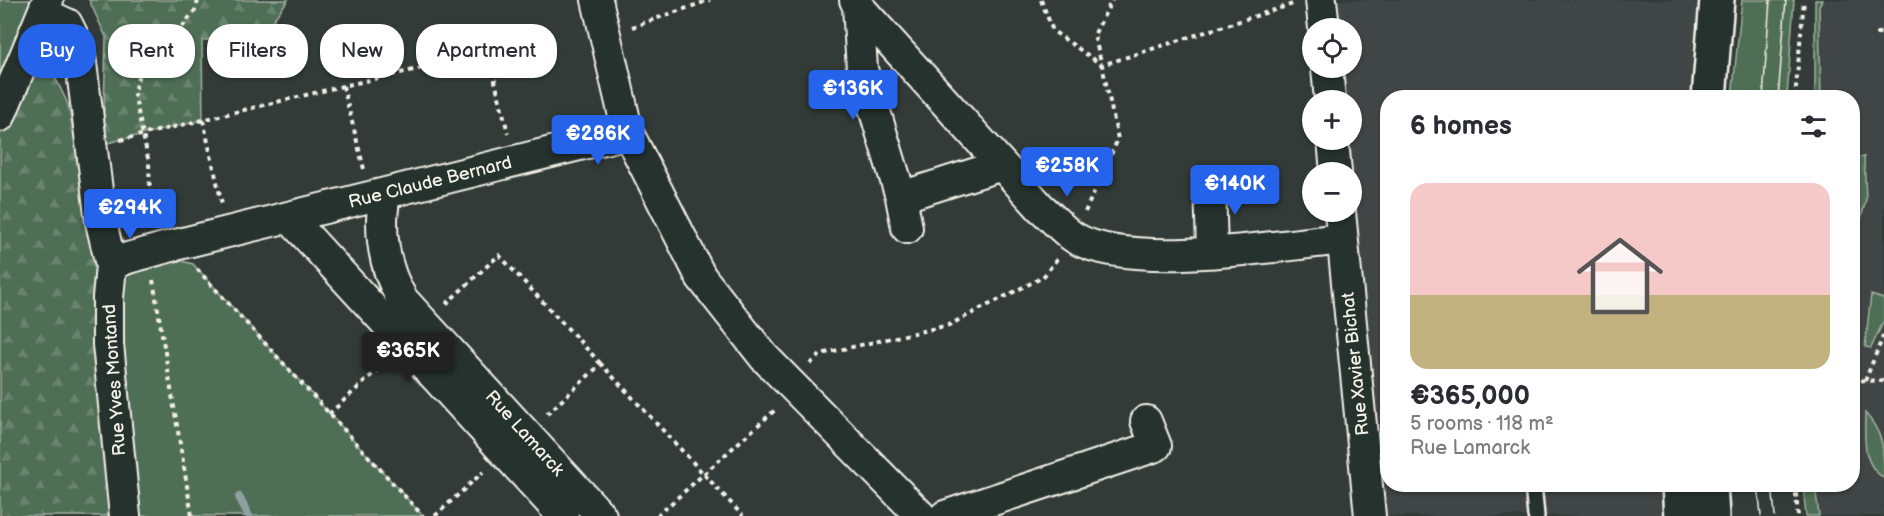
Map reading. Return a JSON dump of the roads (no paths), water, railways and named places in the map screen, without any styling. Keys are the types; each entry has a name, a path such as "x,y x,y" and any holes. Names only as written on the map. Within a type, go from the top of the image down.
{"street":[{"path":"597,0 628,133 701,277 764,357 921,516"},
{"path":"1710,90 1717,0"},
{"path":"1307,2 1317,18"},
{"path":"857,3 1041,208 1074,237 1088,244 1124,253 1212,252 1341,225"},
{"path":"857,3 862,69 901,197 907,228"},
{"path":"0,116 45,7"},
{"name":"Rue Yves Montand","path":"45,7 68,24 78,46 101,222 111,265 108,344 125,516"},
{"name":"Rue Claude Bernard","path":"111,265 175,245 628,133"},
{"path":"901,197 1002,165"},
{"path":"1210,182 1212,252"},
{"name":"Rue Lamarck","path":"377,195 384,255 415,334"},
{"name":"Rue Lamarck","path":"289,217 415,334 515,443 601,516"},
{"name":"Rue Xavier Bichat","path":"1341,225 1370,516"},
{"path":"945,516 1156,446 1146,421"},
{"name":"Rue Lamarck","path":"515,443 563,516"},
{"path":"1680,492 1681,516"},
{"path":"1710,492 1712,516"}],"lane":[{"path":"1534,492 1536,516"}],"waterway":[{"path":"239,497 249,516"}],"tram line":[{"path":"1764,90 1770,0"},
{"path":"1779,90 1786,0"},
{"path":"1759,492 1761,516"},
{"path":"1773,492 1775,516"}]}
